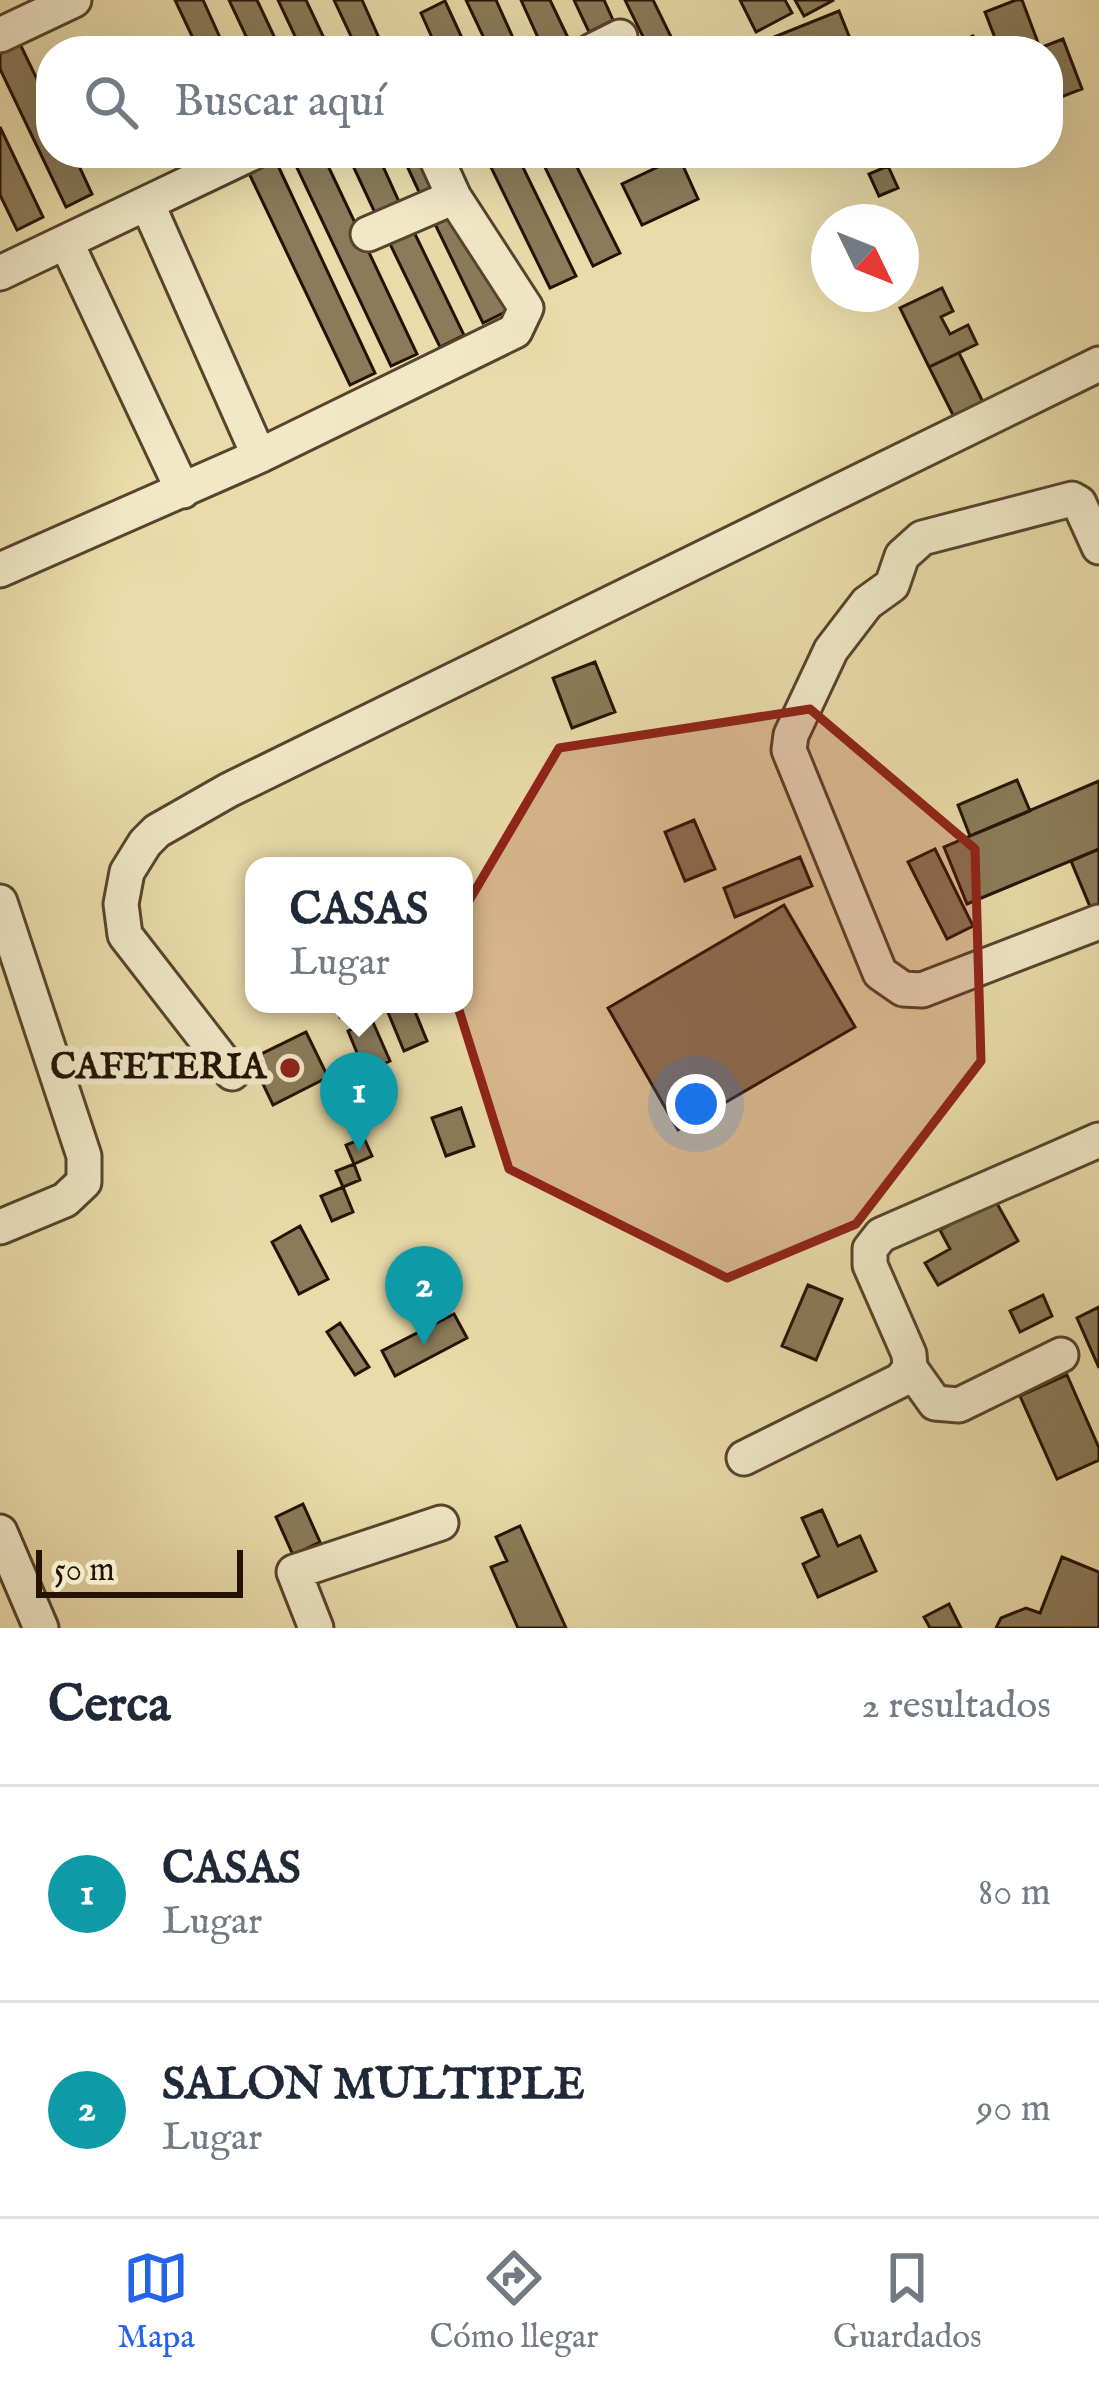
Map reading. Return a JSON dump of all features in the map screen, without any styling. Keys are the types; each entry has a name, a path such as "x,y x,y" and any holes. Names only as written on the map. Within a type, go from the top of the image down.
{"street":[{"path":"0,35 74,0"},
{"path":"0,273 220,168"},
{"path":"0,570 259,456 515,331 526,308 454,197 441,168"},
{"path":"368,234 454,197"},
{"path":"147,203 259,456"},
{"path":"66,242 183,490"},
{"path":"232,1073 125,934 121,904 128,872 157,831 229,790 1099,364"},
{"path":"1099,547 1079,503 1072,499 922,538 902,556 892,585 867,603 831,650 791,735 789,750 880,974 903,989 922,990 1099,922"},
{"path":"0,902 84,1156 85,1182 65,1200 0,1227"},
{"path":"1061,1355 959,1406 935,1403 910,1368 909,1354 870,1265 870,1249 881,1234 1099,1140"},
{"path":"744,1458 901,1381 910,1368"},
{"path":"316,1628 294,1572 441,1523"},
{"path":"0,1532 41,1628"}],"highlighted area":[{"path":"810,709 975,849 981,1061 856,1224 727,1278 509,1169 440,950 559,748"}],"building":[{"path":"175,0 203,0 219,36 192,36"},
{"path":"229,0 257,0 274,36 246,36"},
{"path":"278,0 306,0 323,36 295,36"},
{"path":"334,0 362,0 378,36 351,36"},
{"path":"466,0 496,0 512,36 483,36"},
{"path":"521,0 550,0 567,36 537,36"},
{"path":"574,0 604,0 613,20 589,32"},
{"path":"625,0 653,0 671,36 643,36"},
{"path":"740,0 785,0 792,13 756,32"},
{"path":"795,0 834,0 804,16"},
{"path":"1022,0 1036,36 994,36 985,12"},
{"path":"445,1 461,36 431,36 421,13"},
{"path":"839,11 849,36 776,36"},
{"path":"1063,39 1082,89 1063,96"},
{"path":"20,44 36,77 36,144 0,69 0,54"},
{"path":"0,127 43,217 17,230 0,195"},
{"path":"47,168 80,168 92,194 66,207"},
{"path":"246,168 279,168 375,373 350,385"},
{"path":"297,168 329,168 417,354 391,366"},
{"path":"354,168 384,168 400,204 376,215"},
{"path":"408,168 437,168 444,182 420,194"},
{"path":"491,168 523,168 576,276 550,288"},
{"path":"545,168 578,168 620,253 593,266"},
{"path":"656,168 684,168 698,199 642,225 622,184"},
{"path":"889,168 898,188 879,196 869,174"},
{"path":"458,208 507,311 483,323 433,220"},
{"path":"414,232 464,335 440,347 390,244"},
{"path":"942,288 953,311 941,317 950,334 968,325 977,344 929,367 902,312 919,312 919,299"},
{"path":"959,353 984,404 955,419 929,367"},
{"path":"595,662 615,712 572,728 553,678"},
{"path":"1017,780 1030,811 970,836 958,805"},
{"path":"1099,781 1099,849 967,904 944,847"},
{"path":"694,820 715,869 685,881 665,832"},
{"path":"935,849 973,926 947,939 908,862"},
{"path":"1099,849 1099,906 1091,909 1071,861"},
{"path":"800,857 812,886 735,917 724,888"},
{"path":"784,905 855,1027 678,1130 608,1008"},
{"path":"388,1013 416,1013 427,1041 404,1051"},
{"path":"372,1020 390,1061 365,1072 348,1031"},
{"name":"CAFETERIA","path":"306,1032 328,1077 273,1105 251,1059"},
{"path":"461,1108 474,1146 446,1156 432,1118"},
{"path":"364,1138 372,1156 354,1164 346,1145"},
{"path":"354,1164 360,1180 343,1187 336,1171"},
{"path":"343,1187 353,1212 332,1221 321,1196"},
{"path":"995,1200 1018,1241 938,1285 925,1263 950,1249 940,1230"},
{"path":"300,1226 328,1279 299,1294 272,1242"},
{"path":"808,1285 842,1299 816,1360 782,1346"},
{"path":"1043,1295 1052,1316 1020,1332 1010,1311"},
{"path":"1099,1307 1099,1368 1077,1318"},
{"path":"454,1314 467,1338 395,1376 382,1351"},
{"path":"340,1323 369,1367 355,1375 327,1332"},
{"path":"1067,1375 1099,1448 1099,1460 1057,1479 1020,1396"},
{"path":"303,1504 320,1542 293,1555 276,1517"},
{"path":"822,1510 838,1546 860,1536 876,1571 818,1597 803,1564 819,1556 802,1518"},
{"path":"520,1526 566,1628 518,1628 491,1567 507,1561 496,1537"},
{"path":"1062,1557 1099,1572 1099,1628 996,1628 1001,1618 1026,1608 1040,1613"},
{"path":"949,1604 961,1628 930,1628 924,1617"}],"place":[{"name":"CAFETERIA","path":"290,1068"},
{"name":"CASAS","path":"359,1151"},
{"name":"SALON MULTIPLE","path":"424,1345"}]}
